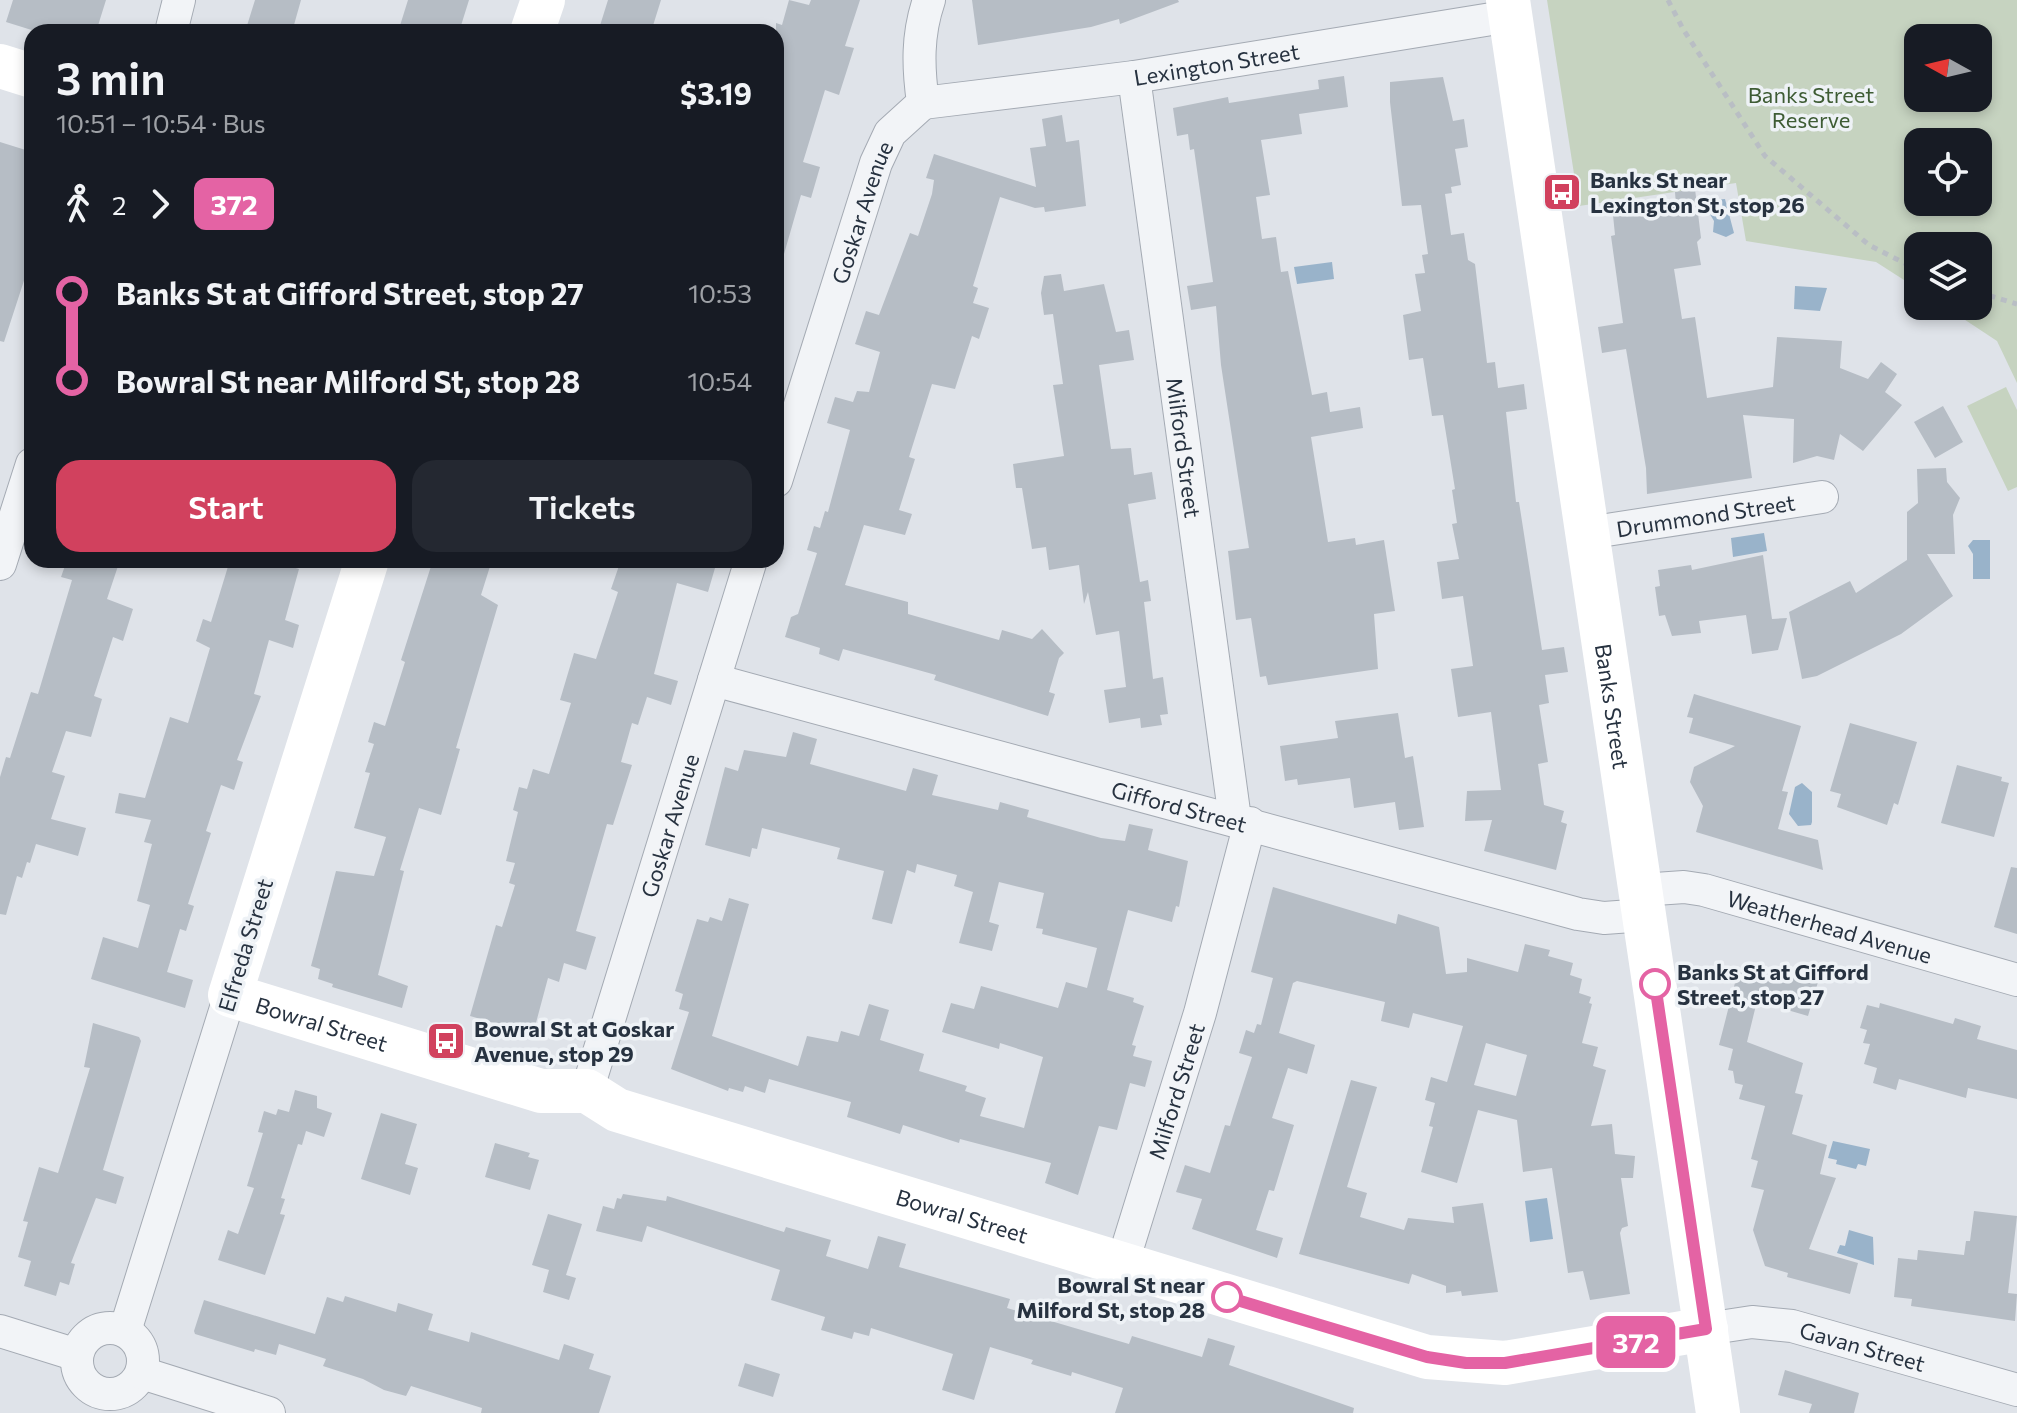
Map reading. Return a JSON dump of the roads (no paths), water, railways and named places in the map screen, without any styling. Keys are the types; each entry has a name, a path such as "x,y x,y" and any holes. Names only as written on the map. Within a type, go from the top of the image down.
{"street":[{"path":"535,24 543,0"},
{"path":"923,103 918,65 921,23 929,0"},
{"name":"Lexington Street","path":"923,103 1134,77 1509,8"},
{"name":"Banks Street","path":"1509,8 1718,1413"},
{"path":"0,66 24,74"},
{"name":"Milford Street","path":"1122,1265 1200,1013 1243,821 1134,77"},
{"name":"Goskar Avenue","path":"784,456 876,163 890,133 923,103"},
{"path":"0,564 24,489"},
{"name":"Drummond Street","path":"1587,533 1822,497"},
{"name":"Elfreda Street","path":"125,1331 364,568"},
{"name":"Goskar Avenue","path":"587,1091 749,568"},
{"name":"Gifford Street","path":"714,680 1578,914 1604,918 1643,903"},
{"name":"Weatherhead Avenue","path":"1643,903 1684,887 1704,890 2017,980"},
{"name":"Bowral Street","path":"230,995 541,1091 587,1091 617,1110 1427,1357 1466,1363 1505,1363 1706,1329"},
{"name":"Gavan Street","path":"1706,1329 1752,1322 1792,1326 2017,1390"},
{"path":"105,1328 125,1331 143,1353 142,1373 130,1388 100,1403 80,1376 77,1355 80,1345 95,1331 105,1328"},
{"path":"0,1331 77,1355"},
{"path":"142,1373 269,1413"}],"water":[{"path":"1725,199 1734,233 1726,237 1713,232 1714,221 1708,211 1711,200"},
{"path":"1332,262 1334,279 1297,284 1294,267"},
{"path":"1795,286 1827,288 1820,311 1794,309"},
{"path":"1764,533 1767,551 1733,557 1731,538"},
{"path":"1973,540 1990,540 1990,579 1973,579 1973,554 1968,546"},
{"path":"1802,783 1812,792 1812,822 1811,825 1798,826 1789,814 1795,787"},
{"path":"1833,1141 1870,1149 1866,1166 1858,1164 1856,1169 1836,1164 1837,1160 1828,1158"},
{"path":"1547,1198 1553,1239 1530,1242 1525,1201"},
{"path":"1849,1230 1873,1237 1874,1265 1837,1253 1840,1245 1845,1246"}],"place":[{"name":"Banks St near Lexington St, stop 26","path":"1562,192"},
{"name":"Banks St at Gifford Street, stop 27","path":"1655,984"},
{"name":"Bowral St at Goskar Avenue, stop 29","path":"446,1041"},
{"name":"Bowral St near Milford St, stop 28","path":"1227,1297"}],"park label":[{"name":"Banks Street Reserve","path":"1811,106"}]}
